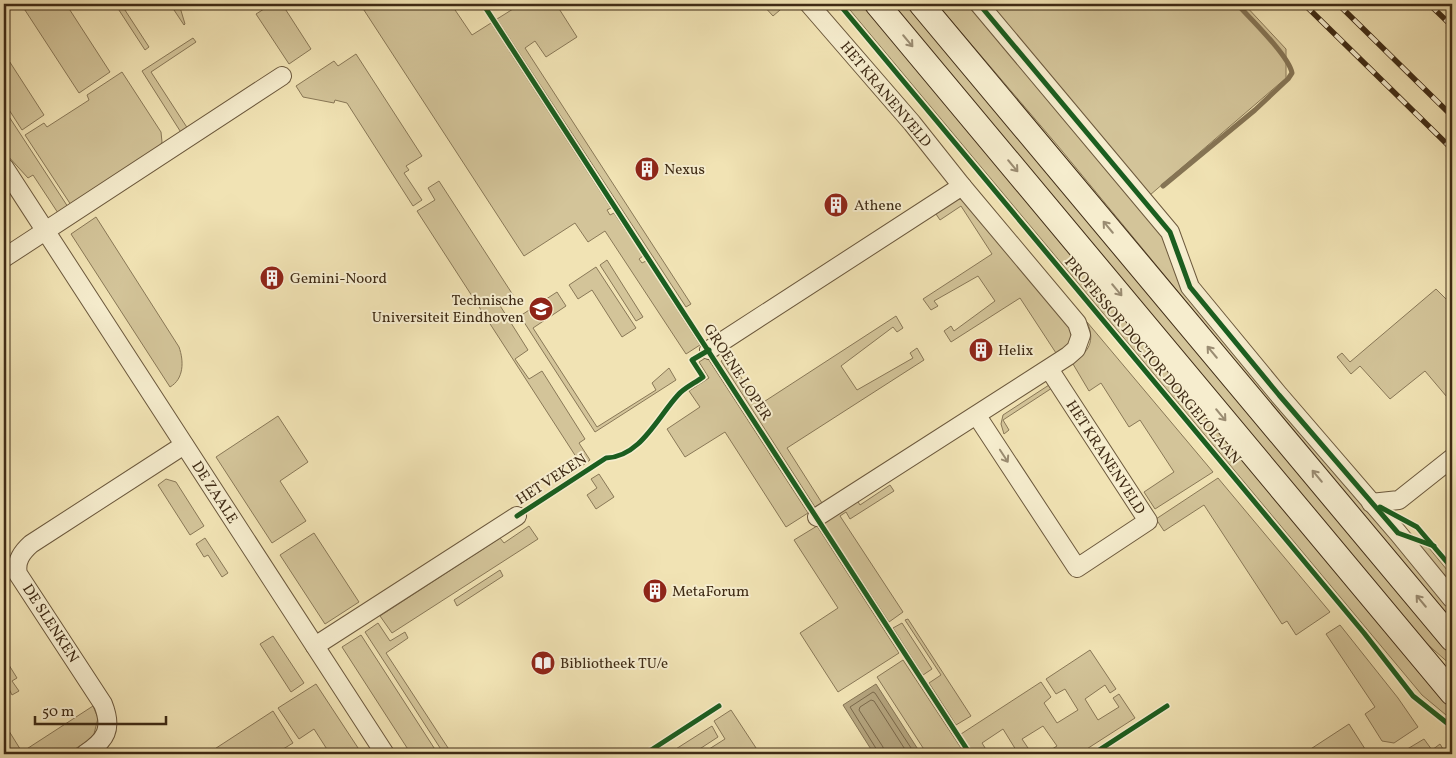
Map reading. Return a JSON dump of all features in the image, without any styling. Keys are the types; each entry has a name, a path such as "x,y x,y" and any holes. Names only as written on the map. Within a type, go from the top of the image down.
{"main road":[{"name":"PROFESSOR DOCTOR DORGELOLAAN","path":"877,4 1452,693"},
{"path":"922,4 1452,638"}],"street":[{"name":"HET KRANENVELD","path":"809,4 912,123 962,186 1078,324 1081,335 1076,349 1050,369 817,517"},
{"path":"979,4 1170,232 1190,287 1452,599"},
{"path":"4,258 282,76"},
{"name":"DE ZAALE","path":"4,167 385,754"},
{"path":"709,350 962,186"},
{"name":"HET KRANENVELD","path":"977,416 1077,568 1148,521 1050,369"},
{"name":"DE SLENKEN","path":"85,754 100,744 104,736 108,720 106,712 103,704 18,574 17,568 20,555 31,544 184,445"},
{"path":"1371,503 1400,500 1452,458"},
{"name":"HET VEKEN","path":"315,646 517,516"}],"shaded area":[{"path":"21,4 66,4 110,72 79,93"},
{"path":"115,4 121,4 149,47 145,50"},
{"path":"170,4 179,4 184,25"},
{"path":"272,4 282,4 311,49 289,64 256,14"},
{"path":"360,4 451,4 472,35 491,23 611,208 607,210 610,215 614,213 643,256 639,259 642,263 646,261 700,345 686,354 605,231 588,242 575,223 524,256"},
{"path":"521,4 556,4 577,37 546,57 535,41 525,48 691,304 686,307 497,19"},
{"path":"762,4 787,4 773,16"},
{"path":"845,4 865,4 1452,707 1452,720 1422,695"},
{"path":"889,4 909,4 1452,654 1452,666 1417,635"},
{"path":"937,4 969,4 1158,228 1168,244 1173,257 1447,601 1452,608 1452,624 1058,146"},
{"path":"989,4 1244,4 1286,49 1286,78 1150,195"},
{"path":"193,38 196,42 151,72 188,129 182,134 142,71"},
{"path":"4,53 44,115 22,130 4,102"},
{"path":"356,54 422,156 406,166 409,170 404,173 422,200 413,206 347,103 335,100 334,103 303,97 296,86 334,61 338,66"},
{"path":"122,72 161,132 162,142 160,146 71,205 25,135 44,123 47,127 89,100 87,95"},
{"path":"4,109 68,207 58,213 33,175 28,178 7,155 8,147 4,141"},
{"path":"439,181 513,295 499,304 528,350 515,359 529,379 542,371 585,439 579,443 590,460 582,466 417,211 435,200 428,188"},
{"path":"956,199 961,199 967,203 1070,328 1070,340 1060,351 1056,353 1020,298 951,342 944,331 951,326 954,331 995,301 978,276 934,301 938,306 931,310 923,299 992,254 961,206 940,220 934,211"},
{"path":"96,217 179,347 182,369 175,384 170,387 71,234"},
{"path":"607,260 643,317 636,321 600,265"},
{"path":"596,267 636,328 622,337 592,290 578,299 569,285"},
{"path":"1436,289 1452,305 1452,403 1425,371 1390,399 1360,366 1351,374 1337,357 1342,353 1350,362"},
{"path":"557,292 566,306 533,328 597,427 656,390 652,383 669,368 676,380 595,432 520,316"},
{"path":"896,316 903,328 897,332 893,327 841,366 857,390 913,358 910,353 917,348 924,360 787,448 822,503 815,507 721,361 728,357 759,405"},
{"path":"1087,322 1213,472 1155,509 1144,492 1174,472 1140,420 1129,427 1101,383 1089,391 1073,364 1089,346 1091,335"},
{"path":"707,357 808,513 786,527 725,432 685,457 667,429 700,407 689,391 709,378 699,362"},
{"path":"1049,385 1052,388 1003,420 1009,430 1004,434 1001,424 1003,415"},
{"path":"278,416 308,462 280,481 306,521 272,543 216,457"},
{"path":"599,474 614,497 596,509 587,495 597,488 591,479"},
{"path":"1218,478 1330,612 1296,635 1287,621 1282,624 1204,505 1164,531 1156,519"},
{"path":"166,479 176,482 204,526 190,535 158,485"},
{"path":"890,485 894,491 850,519 846,512 840,516 903,612 889,622 823,522 857,500 860,505"},
{"path":"529,526 538,539 392,633 380,616 500,538 504,543"},
{"path":"817,526 899,653 838,692 800,633 838,608 794,540"},
{"path":"314,533 359,602 325,624 280,555"},
{"path":"205,538 228,573 222,577 208,555 204,557 196,544"},
{"path":"1412,541 1429,548 1452,576 1452,589"},
{"path":"500,570 503,576 457,606 454,600"},
{"path":"908,619 971,716 956,725 929,683 941,675 905,620"},
{"path":"378,623 390,641 405,632 408,638 386,653 452,754 444,754 365,632"},
{"path":"902,623 932,669 923,675 893,628"},
{"path":"1340,625 1398,698 1418,727 1394,743 1382,741 1365,714 1375,707 1326,634"},
{"path":"361,635 438,754 411,754 342,647"},
{"path":"273,636 304,683 291,692 260,644"},
{"path":"1090,650 1116,689 1110,693 1105,685 1085,699 1098,720 1119,707 1113,698 1119,694 1135,718 1079,754 1051,754 1049,751 1057,746 1043,726 1022,739 1032,754 1010,754 1016,750 1003,729 982,743 987,751 982,754 974,754 961,734 1041,682 1051,697 1044,703 1057,723 1078,710 1065,689 1056,694 1046,679"},
{"path":"4,657 17,678 12,681 19,691 12,695 9,689 4,693"},
{"path":"903,660 965,754 927,754 877,677"},
{"path":"316,684 362,754 330,754 314,729 299,739 278,708"},
{"path":"93,706 98,718 94,734 86,742 67,754 8,754 4,748 4,723 22,752"},
{"path":"731,710 760,754 708,754 706,751 725,739 714,721"},
{"path":"273,711 293,743 275,754 207,754"},
{"path":"1349,724 1367,752 1366,754 1303,754"},
{"path":"712,726 718,737 695,752 696,754 668,754"},
{"path":"1424,739 1432,750 1440,744 1446,754 1399,754"}],"water":[{"path":"876,684 921,754 874,754 843,705"}],"waterway":[{"path":"1163,186 1255,110 1292,73 1277,47 1237,4"}],"railway":[{"path":"1304,4 1452,149"},
{"path":"1338,4 1452,116"},
{"path":"1429,4 1452,26"}],"cycle path":[{"name":"GROENE LOPER","path":"483,4 970,754"},
{"path":"839,4 1364,633 1413,696 1452,727"},
{"path":"979,4 1170,232 1190,287 1279,395 1398,533 1434,546"},
{"name":"GROENE LOPER","path":"517,516 606,458 618,456 638,444 678,395 703,377 692,360 709,350"},
{"path":"1380,507 1417,527 1452,568"},
{"path":"645,754 719,706"},
{"path":"1093,754 1167,706"}],"place":[{"name":"Nexus","path":"647,169"},
{"name":"Athene","path":"836,205"},
{"name":"Gemini-Noord","path":"272,278"},
{"name":"Technische Universiteit Eindhoven","path":"541,309"},
{"name":"Helix","path":"981,350"},
{"name":"MetaForum","path":"655,591"},
{"name":"Bibliotheek TU/e","path":"543,663"}]}
